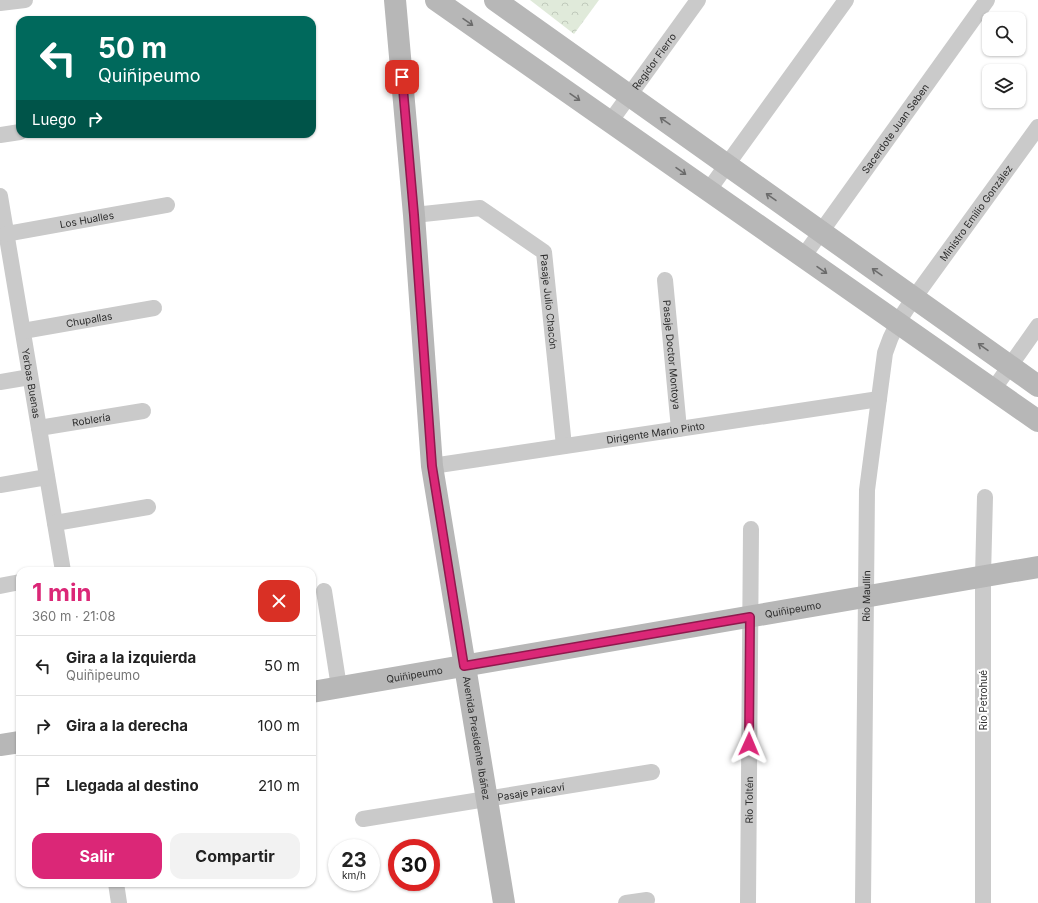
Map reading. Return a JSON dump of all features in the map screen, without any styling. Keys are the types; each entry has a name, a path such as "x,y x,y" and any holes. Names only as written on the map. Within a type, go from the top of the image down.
{"street":[{"path":"0,2 25,0"},
{"name":"Avenida Presidente Ibáñez","path":"395,0 414,215 432,466 504,903"},
{"path":"436,0 1038,422"},
{"path":"495,0 1038,386"},
{"name":"Regidor Fierro","path":"610,122 698,0"},
{"path":"708,190 846,0"},
{"name":"Sacerdote Juan Seben","path":"803,257 987,0"},
{"name":"Ministro Emilio González","path":"914,298 1038,127"},
{"path":"0,135 16,133"},
{"name":"Yerbas Buenas","path":"0,196 6,234 7,278 23,331 62,567"},
{"name":"Los Hualles","path":"6,234 167,204"},
{"name":"Pasaje Julio Chacón","path":"414,215 480,208 544,252 564,446"},
{"name":"Pasaje Doctor Montoya","path":"665,280 679,429"},
{"name":"Río Maullín","path":"863,903 867,490 886,353 890,338 897,323 914,298"},
{"name":"Chupallas","path":"23,331 154,308"},
{"path":"993,390 1038,326"},
{"path":"0,382 30,377"},
{"name":"Dirigente Mario Pinto","path":"432,466 879,399"},
{"name":"Roblería","path":"39,428 143,411"},
{"path":"0,485 48,477"},
{"name":"Río Petrohué","path":"983,903 983,576 985,497"},
{"path":"55,523 148,507"},
{"name":"Río Toltén","path":"748,903 750,529"},
{"name":"Quiñipeumo","path":"316,691 1038,567"},
{"path":"0,586 16,583"},
{"path":"324,591 339,687"},
{"path":"0,745 16,743"},
{"name":"Pasaje Paicaví","path":"363,819 652,772"},
{"path":"117,887 119,903"},
{"path":"626,903 647,900"}],"green space":[{"path":"530,0 599,0 574,34"}],"route":[{"path":"402,77 414,215 432,466 464,666 750,617 749,744"}]}
